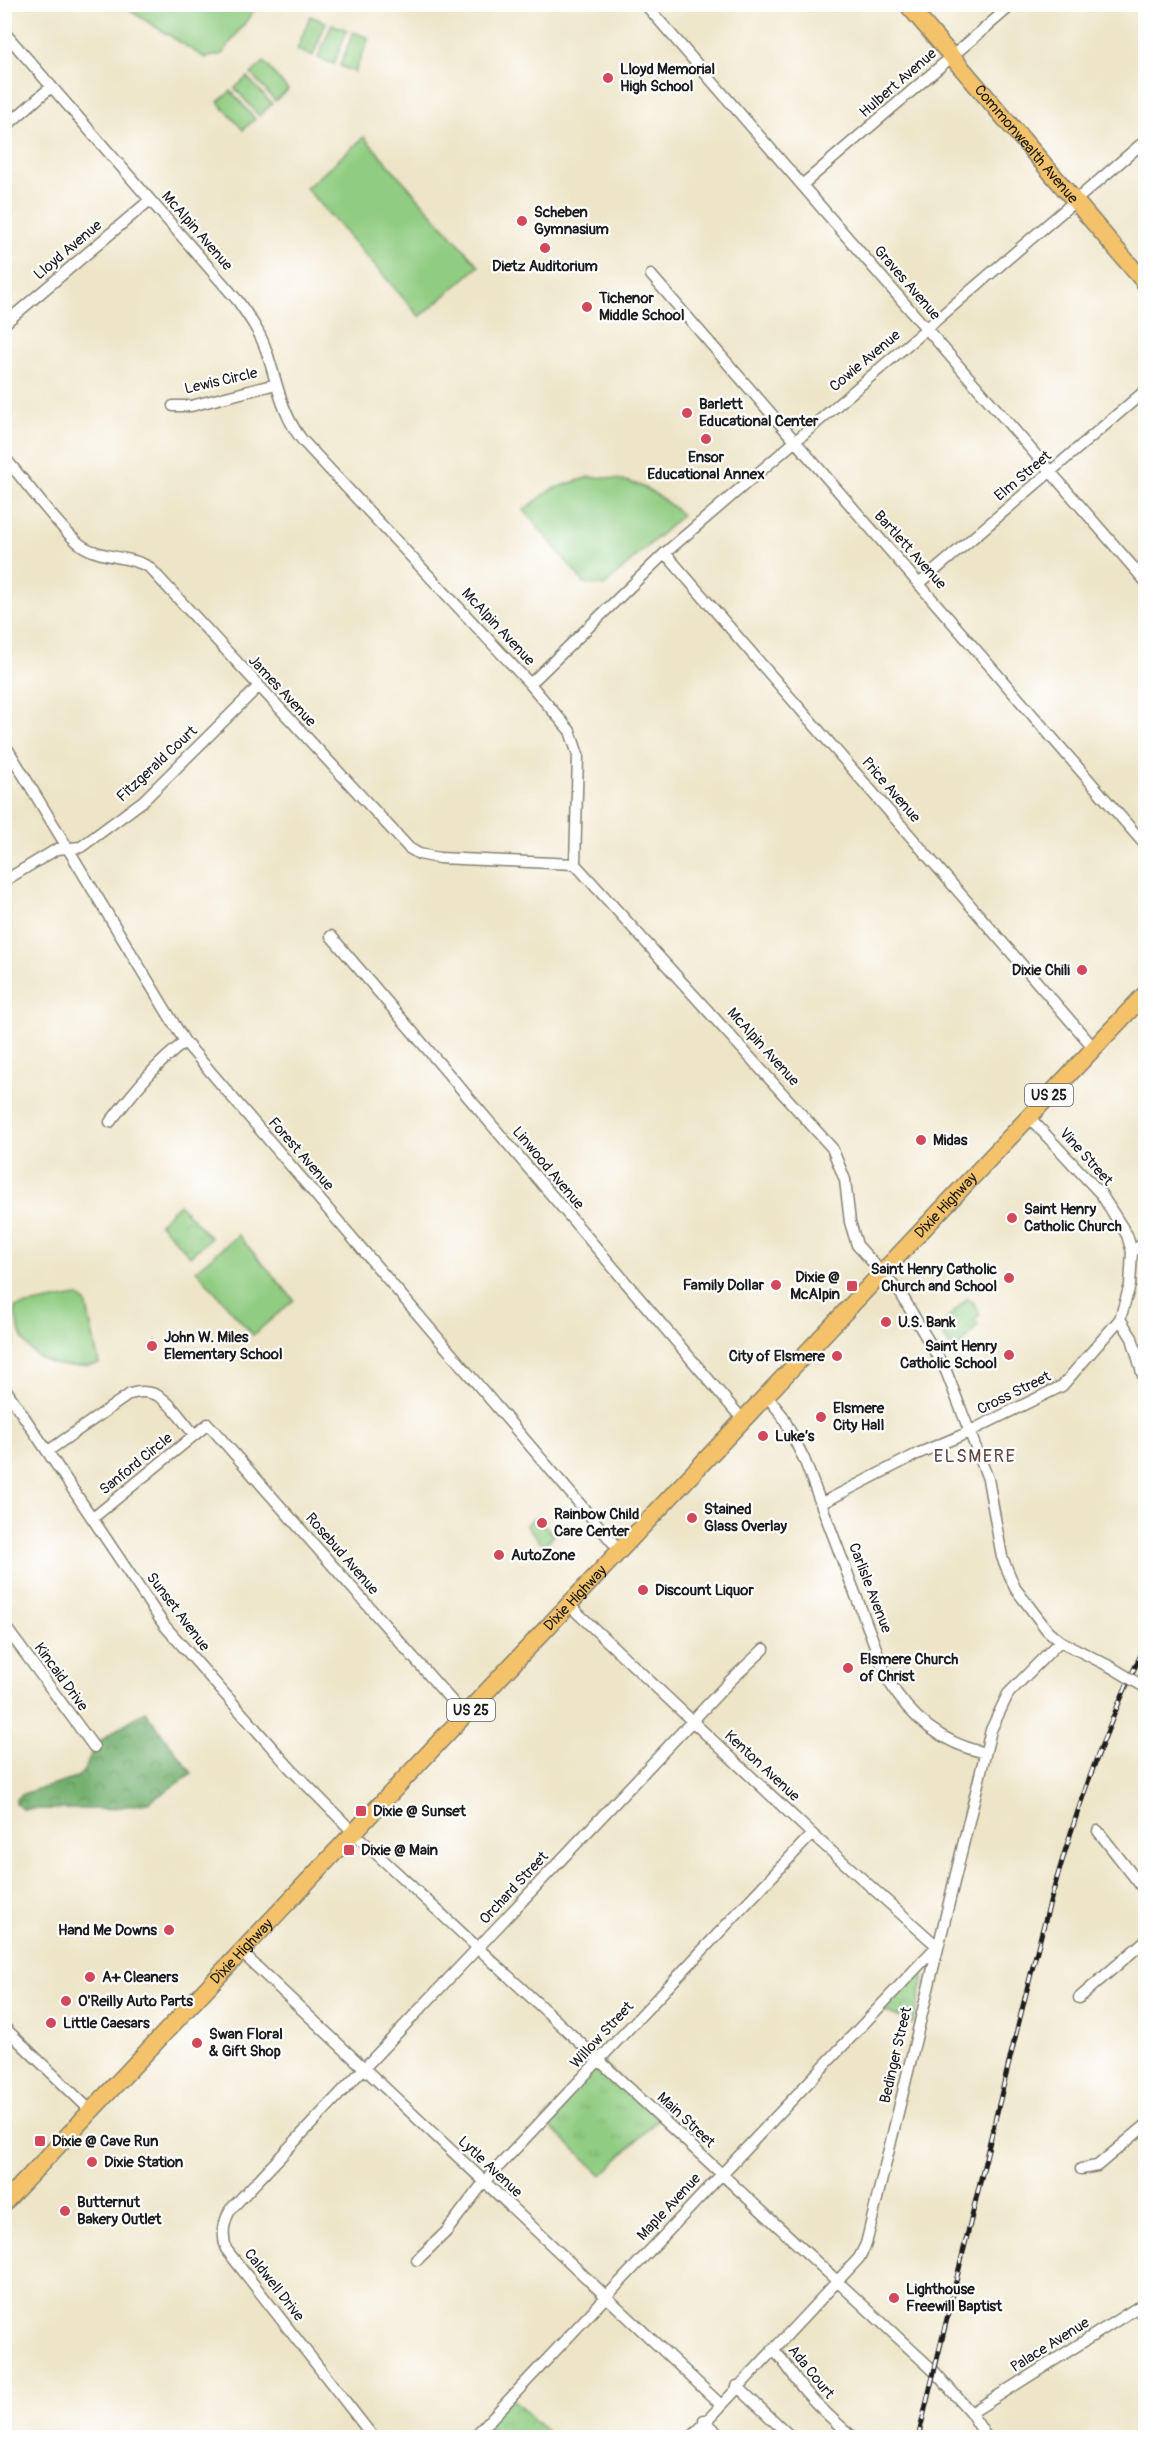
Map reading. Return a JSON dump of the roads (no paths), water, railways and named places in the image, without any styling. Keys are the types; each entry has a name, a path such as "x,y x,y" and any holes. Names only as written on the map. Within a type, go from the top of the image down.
{"main road":[{"name":"Commonwealth Avenue","path":"906,4 1146,284"},
{"name":"Dixie Highway","path":"4,2203 1146,993"}],"street":[{"name":"Graves Avenue","path":"645,4 1146,582"},
{"name":"Hulbert Avenue","path":"802,185 1013,4"},
{"name":"McAlpin Avenue","path":"4,32 249,317 266,349 289,420 313,452 530,684 575,740 578,754 575,864 832,1148 845,1180 854,1236 865,1256 901,1294 930,1339 946,1371 988,1479 1002,1557 1015,1588 1036,1618 1060,1641 1146,1688"},
{"path":"4,128 51,87"},
{"name":"Cowie Avenue","path":"530,684 664,553 1146,140"},
{"name":"Lloyd Avenue","path":"4,324 150,200"},
{"name":"Bartlett Avenue","path":"651,275 1146,846"},
{"name":"Lewis Circle","path":"173,406 191,406 276,384"},
{"name":"Elm Street","path":"920,584 1146,390"},
{"name":"James Avenue","path":"4,457 75,540 94,552 132,559 149,567 409,848 419,854 439,858 575,864"},
{"name":"Price Avenue","path":"664,553 1094,1048"},
{"name":"Fitzgerald Court","path":"4,881 57,849 81,846 143,801 258,687"},
{"name":"Forest Avenue","path":"4,743 185,1042 620,1551"},
{"name":"Linwood Avenue","path":"331,936 743,1420"},
{"path":"110,1122 139,1085 185,1042"},
{"name":"Vine Street","path":"1029,1117 1109,1204 1123,1227 1132,1252"},
{"path":"1132,1252 1146,1241"},
{"name":"Cross Street","path":"822,1503 917,1454 1062,1386 1120,1319 1127,1302 1132,1252"},
{"path":"1120,1319 1132,1338 1146,1386"},
{"name":"Sunset Avenue","path":"4,1388 164,1625 290,1768 354,1833"},
{"name":"Sanford Circle","path":"48,1451 130,1394 146,1391 163,1397 195,1435 93,1518"},
{"name":"Carlisle Avenue","path":"766,1395 783,1415 822,1503 888,1680 897,1696 914,1717 934,1732 955,1744 985,1753"},
{"name":"Rosebud Avenue","path":"195,1435 208,1424 465,1716"},
{"name":"Kenton Avenue","path":"569,1605 812,1834 937,1946"},
{"name":"Kincaid Drive","path":"4,1625 94,1747"},
{"name":"Bedinger Street","path":"691,2438 704,2420 859,2258 866,2244 937,1946 996,1714 1008,1694 1060,1641"},
{"name":"Orchard Street","path":"288,2149 692,1721 764,1649"},
{"path":"1098,1831 1146,1892"},
{"name":"Main Street","path":"354,1833 934,2371 971,2413 987,2438"},
{"name":"Willow Street","path":"417,2260 446,2232 484,2182 812,1834"},
{"path":"1079,1998 1146,1940"},
{"name":"Maple Avenue","path":"473,2438 937,1946"},
{"name":"Lytle Avenue","path":"241,1952 720,2404"},
{"path":"4,2027 90,2110"},
{"path":"1081,2169 1097,2166 1146,2125"},
{"name":"Caldwell Drive","path":"288,2149 230,2210 224,2222 222,2236 226,2249 374,2438"},
{"name":"Palace Avenue","path":"971,2413 1146,2302"},
{"name":"Ada Court","path":"772,2349 785,2361 802,2388 854,2438"},
{"path":"737,2386 792,2438"},
{"path":"704,2420 723,2438"}],"railway":[{"path":"918,2438 1048,1909 1100,1750 1121,1697 1146,1644"}],"place":[{"name":"Lloyd Memorial High School","path":"608,78"},
{"name":"Scheben Gymnasium","path":"522,221"},
{"name":"Dietz Auditorium","path":"545,248"},
{"name":"Tichenor Middle School","path":"587,307"},
{"name":"Barlett Educational Center","path":"687,413"},
{"name":"Ensor Educational Annex","path":"706,439"},
{"name":"Dixie Chili","path":"1082,970"},
{"name":"Midas","path":"921,1140"},
{"name":"Saint Henry Catholic Church","path":"1012,1218"},
{"name":"Saint Henry Catholic Church and School","path":"1009,1278"},
{"name":"Family Dollar","path":"776,1285"},
{"name":"Dixie @ McAlpin","path":"852,1286"},
{"name":"U.S. Bank","path":"886,1322"},
{"name":"John W. Miles Elementary School","path":"152,1346"},
{"name":"Saint Henry Catholic School","path":"1009,1355"},
{"name":"City of Elsmere","path":"837,1356"},
{"name":"Elsmere City Hall","path":"821,1417"},
{"name":"Luke’s","path":"763,1436"},
{"name":"Stained Glass Overlay","path":"692,1518"},
{"name":"Rainbow Child Care Center","path":"542,1523"},
{"name":"AutoZone","path":"499,1555"},
{"name":"Discount Liquor","path":"643,1590"},
{"name":"Elsmere Church of Christ","path":"848,1668"},
{"name":"Dixie @ Sunset","path":"361,1811"},
{"name":"Dixie @ Main","path":"349,1850"},
{"name":"Hand Me Downs","path":"169,1930"},
{"name":"A+ Cleaners","path":"90,1977"},
{"name":"O'Reilly Auto Parts","path":"66,2001"},
{"name":"Little Caesars","path":"51,2023"},
{"name":"Swan Floral & Gift Shop","path":"197,2043"},
{"name":"Dixie @ Cave Run","path":"40,2141"},
{"name":"Dixie Station","path":"92,2162"},
{"name":"Butternut Bakery Outlet","path":"65,2211"},
{"name":"Lighthouse Freewill Baptist","path":"894,2298"}],"district":[{"name":"ELSMERE","path":"975,1456"}]}
